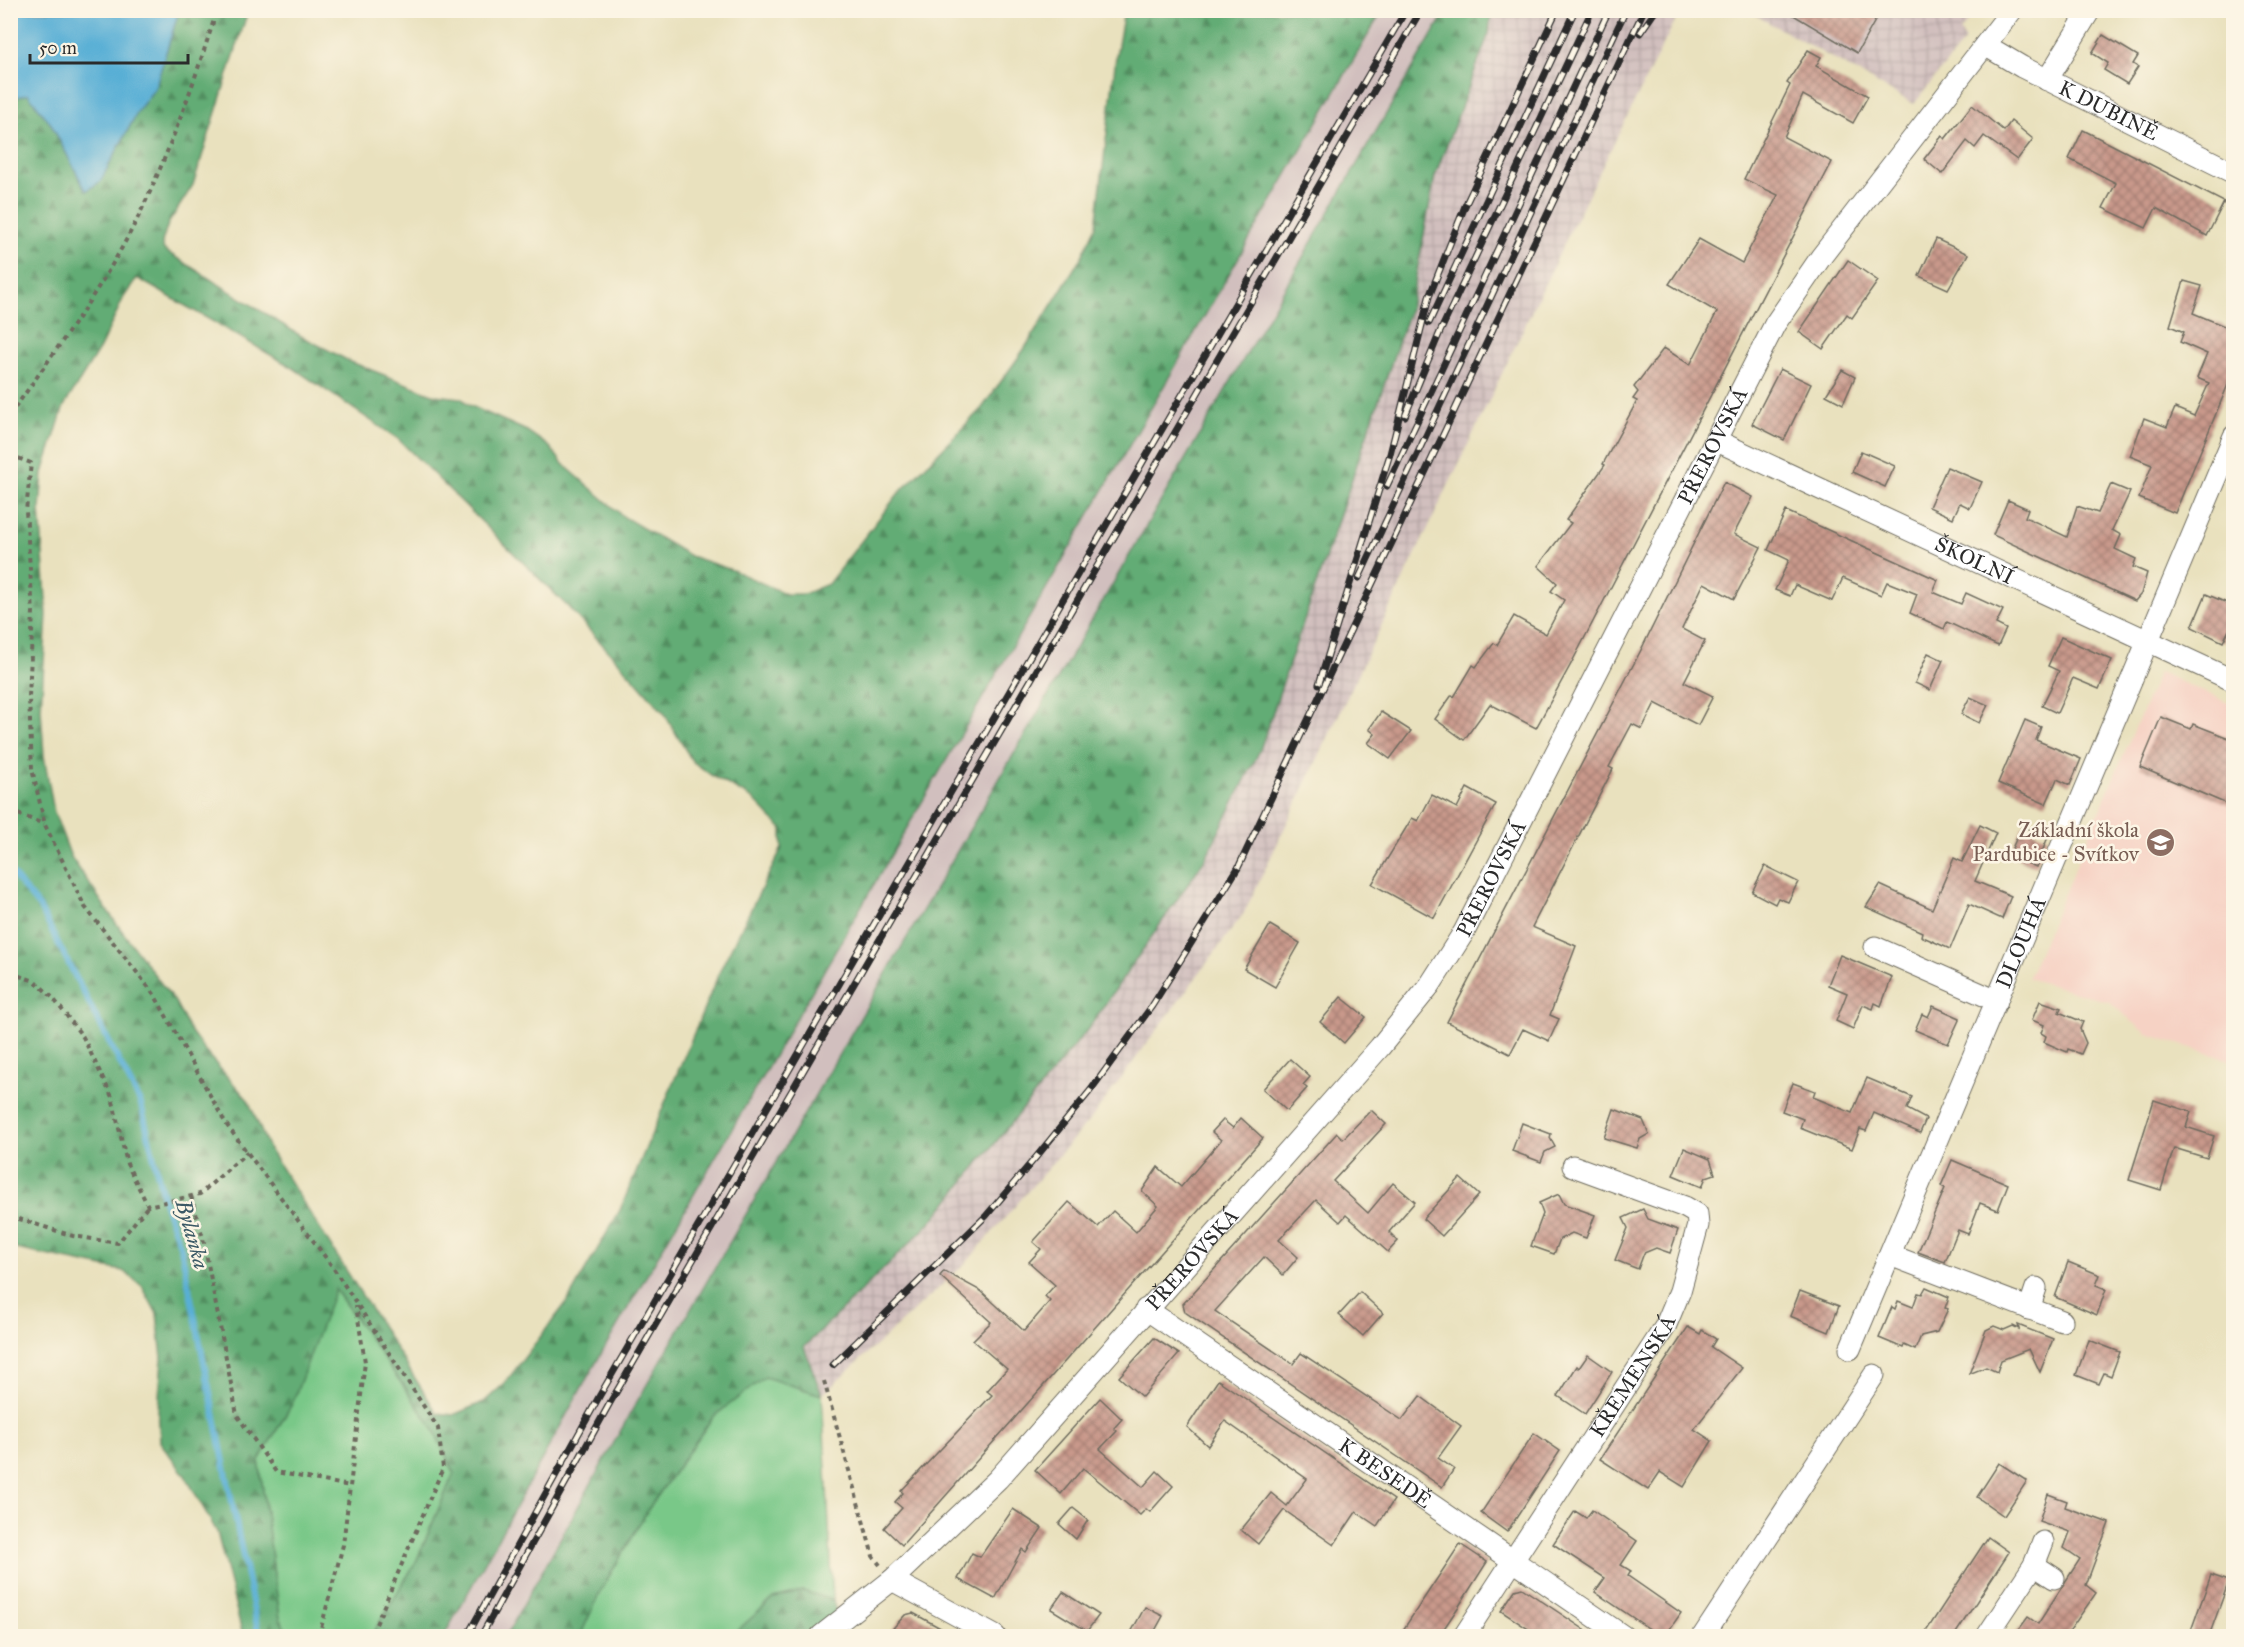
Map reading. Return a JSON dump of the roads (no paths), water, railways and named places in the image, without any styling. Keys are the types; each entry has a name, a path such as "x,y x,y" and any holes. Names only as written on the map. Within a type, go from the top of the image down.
{"street":[{"name":"PŘEROVSKÁ","path":"821,1636 892,1580 998,1479 1380,1047 1440,970 1485,894 1761,349 1801,285 2012,10"},
{"path":"2048,80 2090,10"},
{"name":"K DUBINĚ","path":"1985,45 2048,80 2234,173"},
{"name":"DLOUHÁ","path":"1850,1349 2234,436"},
{"name":"ŠKOLNÍ","path":"1715,440 2234,681"},
{"path":"1875,947 1997,1002"},
{"name":"KŘEMENSKÁ","path":"1464,1636 1665,1327 1680,1292 1698,1225 1697,1214 1685,1207 1573,1166"},
{"path":"1890,1255 2062,1321"},
{"path":"2029,1309 2036,1288"},
{"name":"K BESEDĚ","path":"1146,1309 1514,1559 1623,1636"},
{"path":"1703,1636 1874,1375"},
{"path":"1987,1636 2034,1565 2043,1542"},
{"path":"2034,1565 2054,1578"},
{"path":"892,1580 995,1636"}],"water":[{"path":"10,11 179,11 155,88 138,111 100,182 86,191 51,124 28,94 11,99"}],"waterway":[{"name":"Bylanka","path":"10,871 40,908 141,1104 165,1205 181,1248 259,1636"}],"railway":[{"path":"467,1636 600,1395 1406,10"},
{"path":"481,1636 611,1401 1421,10"},
{"path":"1319,684 1390,454 1429,297 1465,206 1557,10"},
{"path":"1429,323 1575,10"},
{"path":"1405,416 1440,332 1592,10"},
{"path":"1387,486 1609,10"},
{"path":"1359,578 1626,10"},
{"path":"833,1365 986,1216 1090,1091 1152,1006 1238,868 1644,10"},
{"path":"1640,33 1656,10"}],"place":[{"name":"Základní škola Pardubice - Svítkov","path":"2160,842"}]}
